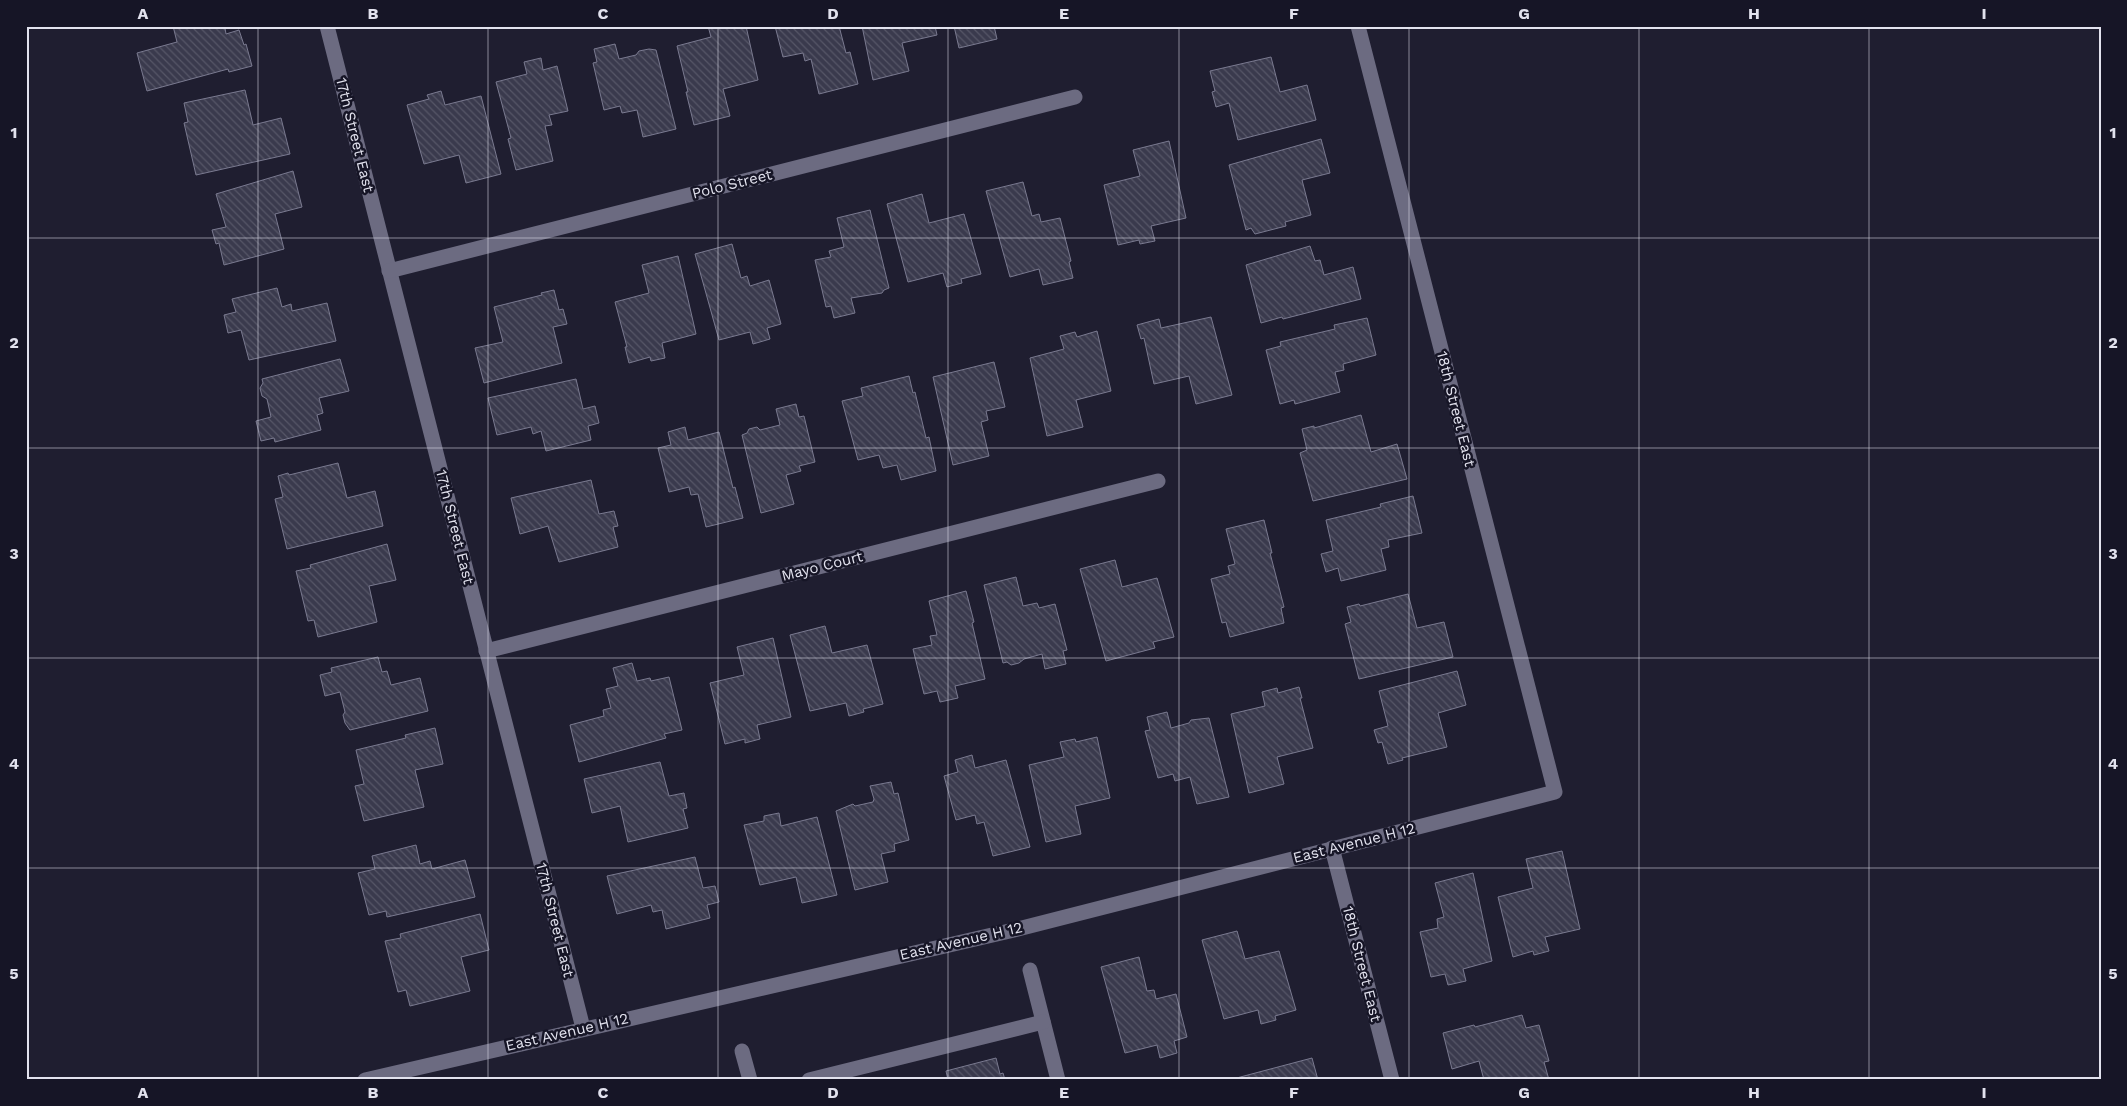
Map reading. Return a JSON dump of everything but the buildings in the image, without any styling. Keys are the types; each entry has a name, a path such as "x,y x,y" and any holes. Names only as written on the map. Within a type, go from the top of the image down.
{"street":[{"name":"17th Street East","path":"327,26 583,1028"},
{"name":"18th Street East","path":"1358,26 1555,792"},
{"name":"Polo Street","path":"390,271 1075,97"},
{"name":"Mayo Court","path":"486,651 1158,481"},
{"name":"East Avenue H 12","path":"365,1080 583,1028 1018,929 1555,792"},
{"name":"18th Street East","path":"1332,848 1392,1080"},
{"path":"1030,970 1058,1080"},
{"path":"809,1080 1043,1022"},
{"path":"742,1051 750,1080"}]}
